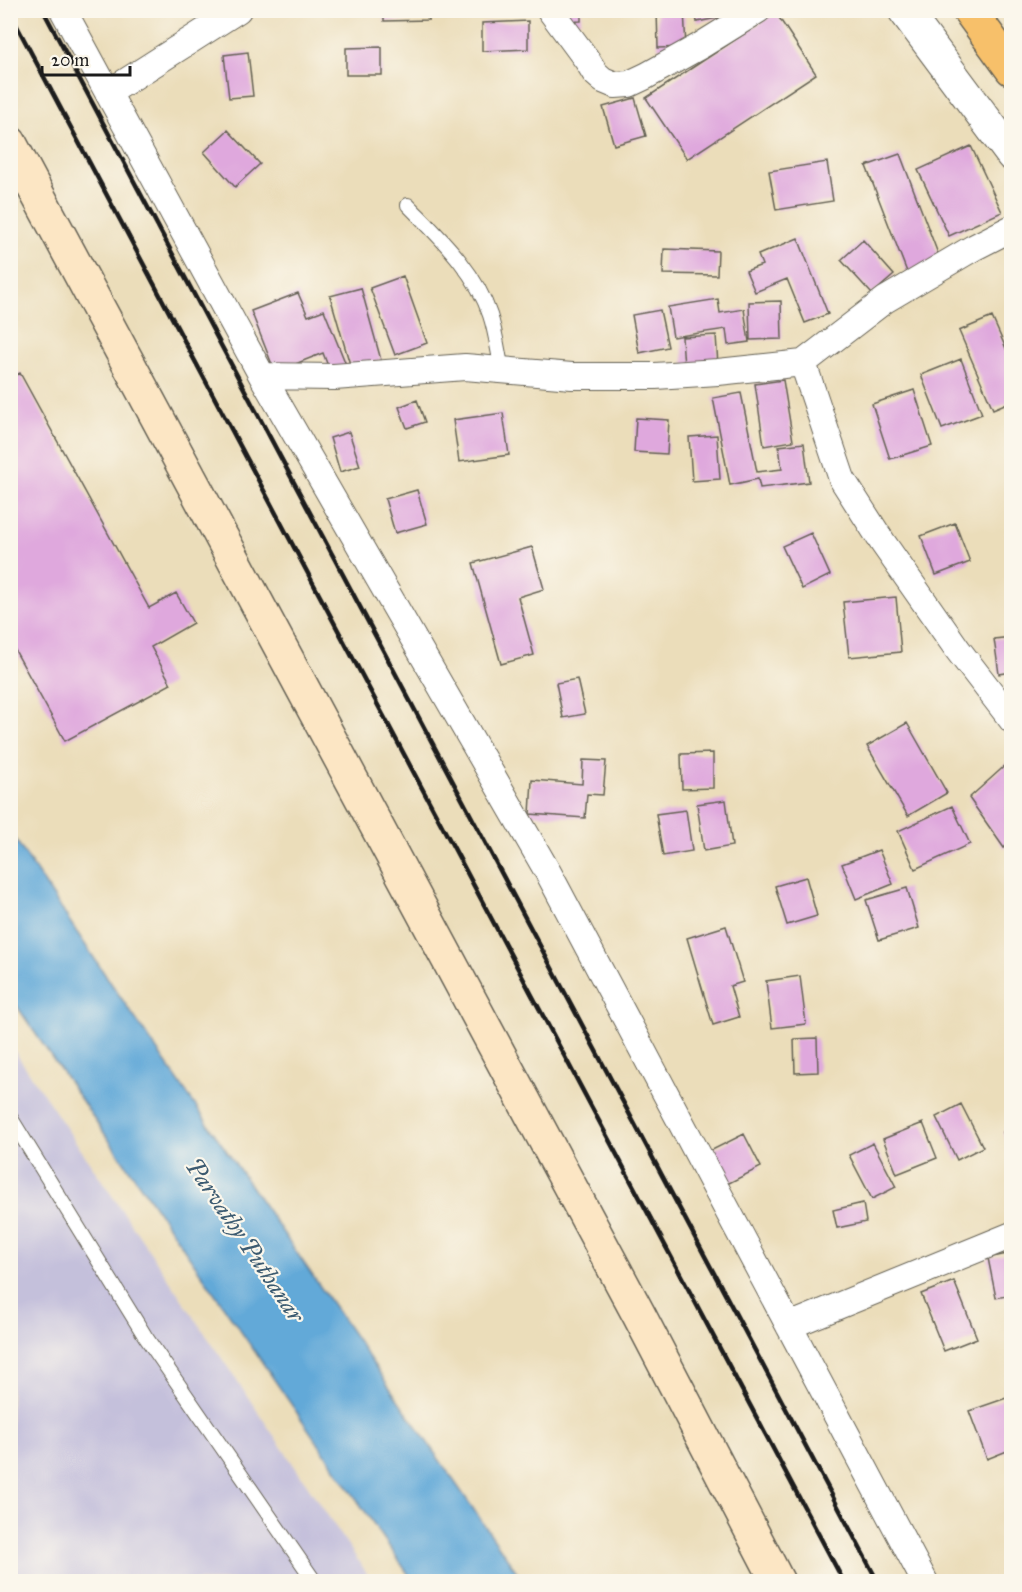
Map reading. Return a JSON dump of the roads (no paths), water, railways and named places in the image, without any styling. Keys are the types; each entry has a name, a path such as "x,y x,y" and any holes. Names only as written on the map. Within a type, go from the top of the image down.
{"highway":[{"path":"969,10 1011,69"}],"main road":[{"path":"10,144 628,1294 778,1581"}],"street":[{"path":"63,10 262,376 549,874 925,1581"},
{"path":"108,93 237,10"},
{"path":"550,10 595,73 603,80 615,85 629,84 646,76 758,10"},
{"path":"904,10 1011,155"},
{"path":"262,376 334,377 465,367 572,376 655,376 803,363 885,300 1011,228"},
{"path":"803,363 842,479 883,543 958,650 1011,720"},
{"path":"789,1326 1011,1235"}],"lane":[{"path":"408,205 454,253 475,282 490,315 502,370"},
{"path":"10,1117 145,1336 315,1581"}],"water":[{"name":"Parvathy Puthanar","path":"11,833 106,976 523,1581 413,1581 31,1027 11,997"}],"railway":[{"path":"43,10 878,1582"},
{"path":"10,13 844,1582"}]}
